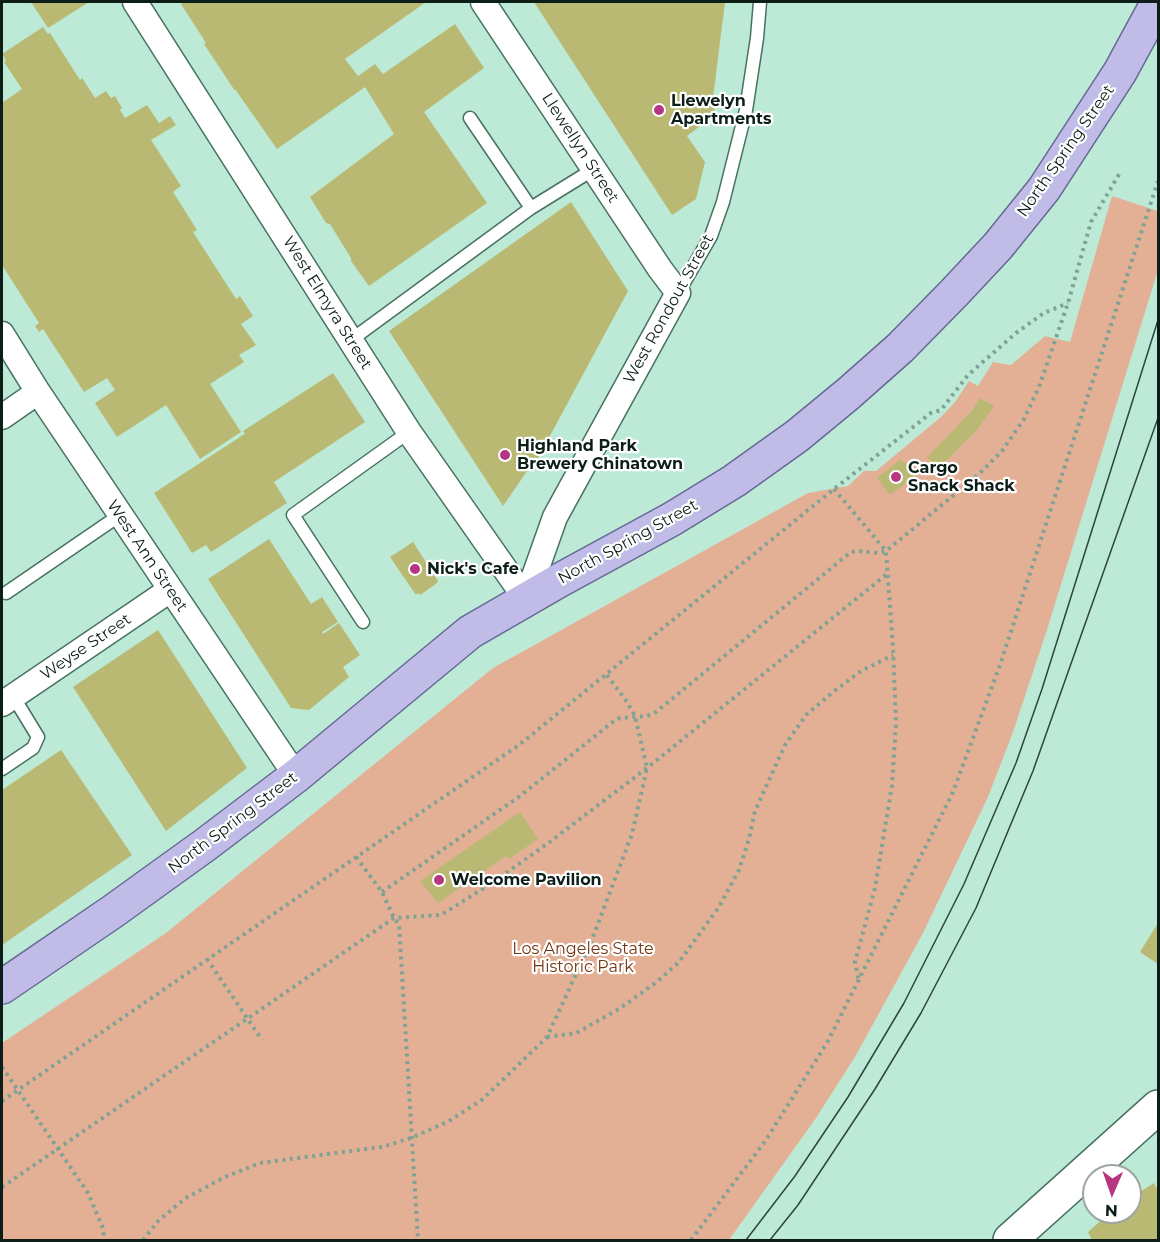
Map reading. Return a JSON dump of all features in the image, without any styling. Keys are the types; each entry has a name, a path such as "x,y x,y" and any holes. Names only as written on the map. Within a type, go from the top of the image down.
{"main road":[{"name":"North Spring Street","path":"2,987 112,912 296,776 470,632 672,519 734,481 797,436 900,348 998,246 1044,189 1120,72 1158,2"},
{"path":"1010,1240 1158,1109"}],"street":[{"name":"West Elmyra Street","path":"135,2 409,432 526,599"},
{"name":"Llewellyn Street","path":"483,2 678,294"},
{"name":"West Rondout Street","path":"526,599 555,517 678,294"},
{"name":"West Ann Street","path":"2,334 38,392 296,776"},
{"path":"2,417 38,392"},
{"name":"Weyse Street","path":"7,700 170,590"}],"lane":[{"name":"West Rondout Street","path":"678,294 711,236 723,202 746,110 760,2"},
{"path":"470,117 531,208"},
{"path":"351,340 531,208 594,169"},
{"path":"363,622 293,515 409,432"},
{"path":"6,593 120,515"},
{"path":"2,769 33,748 38,737 7,700"}],"path":[{"path":"382,892 520,796 614,721 647,716 656,712 851,552 880,553 886,551 978,475 1002,451 1024,419 1039,387 1068,303 1091,222 1121,171"},
{"path":"691,1240 766,1140 828,1041 860,982 953,792 1004,654 1158,181"},
{"path":"2,1101 519,745 834,489 931,413 941,410 968,375 1016,333 1044,313 1068,303"},
{"path":"834,489 886,551 893,647 896,723 892,785 875,888 855,962 860,982"},
{"path":"2,1187 394,918 441,915 492,883 647,768 888,576"},
{"path":"547,1037 576,1033 619,1009 658,981 679,962 719,907 739,870 755,811 785,745 806,716 833,692 861,671 893,655"},
{"path":"143,1240 159,1220 186,1198 225,1177 260,1163 382,1147 411,1138 449,1121 483,1099 547,1037 556,1013 591,942 632,834 647,768 635,716 606,674"},
{"path":"356,857 382,892 399,924 418,1240"},
{"path":"207,959 262,1040"},
{"path":"2,1067 88,1192 103,1228 104,1240"}],"green space":[{"name":"Los Angeles State Historic Park","path":"1112,196 1158,211 1158,270 1046,633 1013,732 988,797 923,933 855,1057 816,1118 729,1240 2,1240 2,1043 166,933 493,668 808,493 848,486 864,471 876,471 941,417 955,402 969,381 978,386 993,362 1011,365 1045,336 1070,342"}],"building":[{"path":"31,2 89,2 48,28"},
{"path":"184,2 426,2 345,59 358,76 375,64 383,74 455,24 484,68 424,112 487,203 369,286 310,197 394,134 365,87 277,149 204,44 206,43 181,4"},
{"name":"Llewelyn Apartments","path":"534,2 725,2 712,106 717,113 687,136 705,162 696,199 672,215"},
{"path":"43,27 48,34 50,33 80,80 82,78 95,98 106,91 111,98 115,96 125,118 147,105 159,123 170,116 176,125 151,140 181,186 173,192 197,230 193,232 236,299 240,296 253,316 241,324 256,345 239,355 244,362 210,384 241,432 200,459 166,405 117,437 95,403 115,390 107,378 84,392 43,329 39,332 35,326 39,323 2,265 2,103 22,89 4,62 6,61 2,54"},
{"path":"571,202 628,291 538,458 503,506 389,331"},
{"path":"333,373 365,422 274,482 287,503 211,552 206,545 192,553 154,493 245,434 243,431"},
{"path":"980,398 994,406 977,430 938,469 927,457 971,412"},
{"name":"Cargo Snack Shack","path":"901,459 915,476 890,495 877,478"},
{"path":"269,539 311,604 322,597 338,622 322,632 323,634 339,623 360,655 343,667 349,677 309,710 291,708 208,579"},
{"name":"Nick's Cafe","path":"413,542 438,581 420,595 418,593 416,595 390,557"},
{"path":"158,630 247,768 166,831 73,687"},
{"path":"61,750 132,855 2,945 2,790"},
{"path":"520,812 538,839 509,859 506,856 438,903 420,881"},
{"path":"1158,923 1158,964 1140,952"},
{"path":"1154,1183 1158,1191 1158,1240 1092,1240 1088,1232 1097,1224 1142,1224 1142,1190"}],"tram line":[{"path":"746,1240 795,1176 848,1097 904,1003 964,884 1016,763 1042,689 1158,320"},
{"path":"770,1240 798,1205 875,1089 921,1013 976,908 1033,771 1158,418"}],"place":[{"name":"Llewelyn Apartments","path":"659,110"},
{"name":"Highland Park Brewery Chinatown","path":"505,455"},
{"name":"Cargo Snack Shack","path":"896,477"},
{"name":"Nick's Cafe","path":"415,569"},
{"name":"Welcome Pavilion","path":"439,880"}]}
